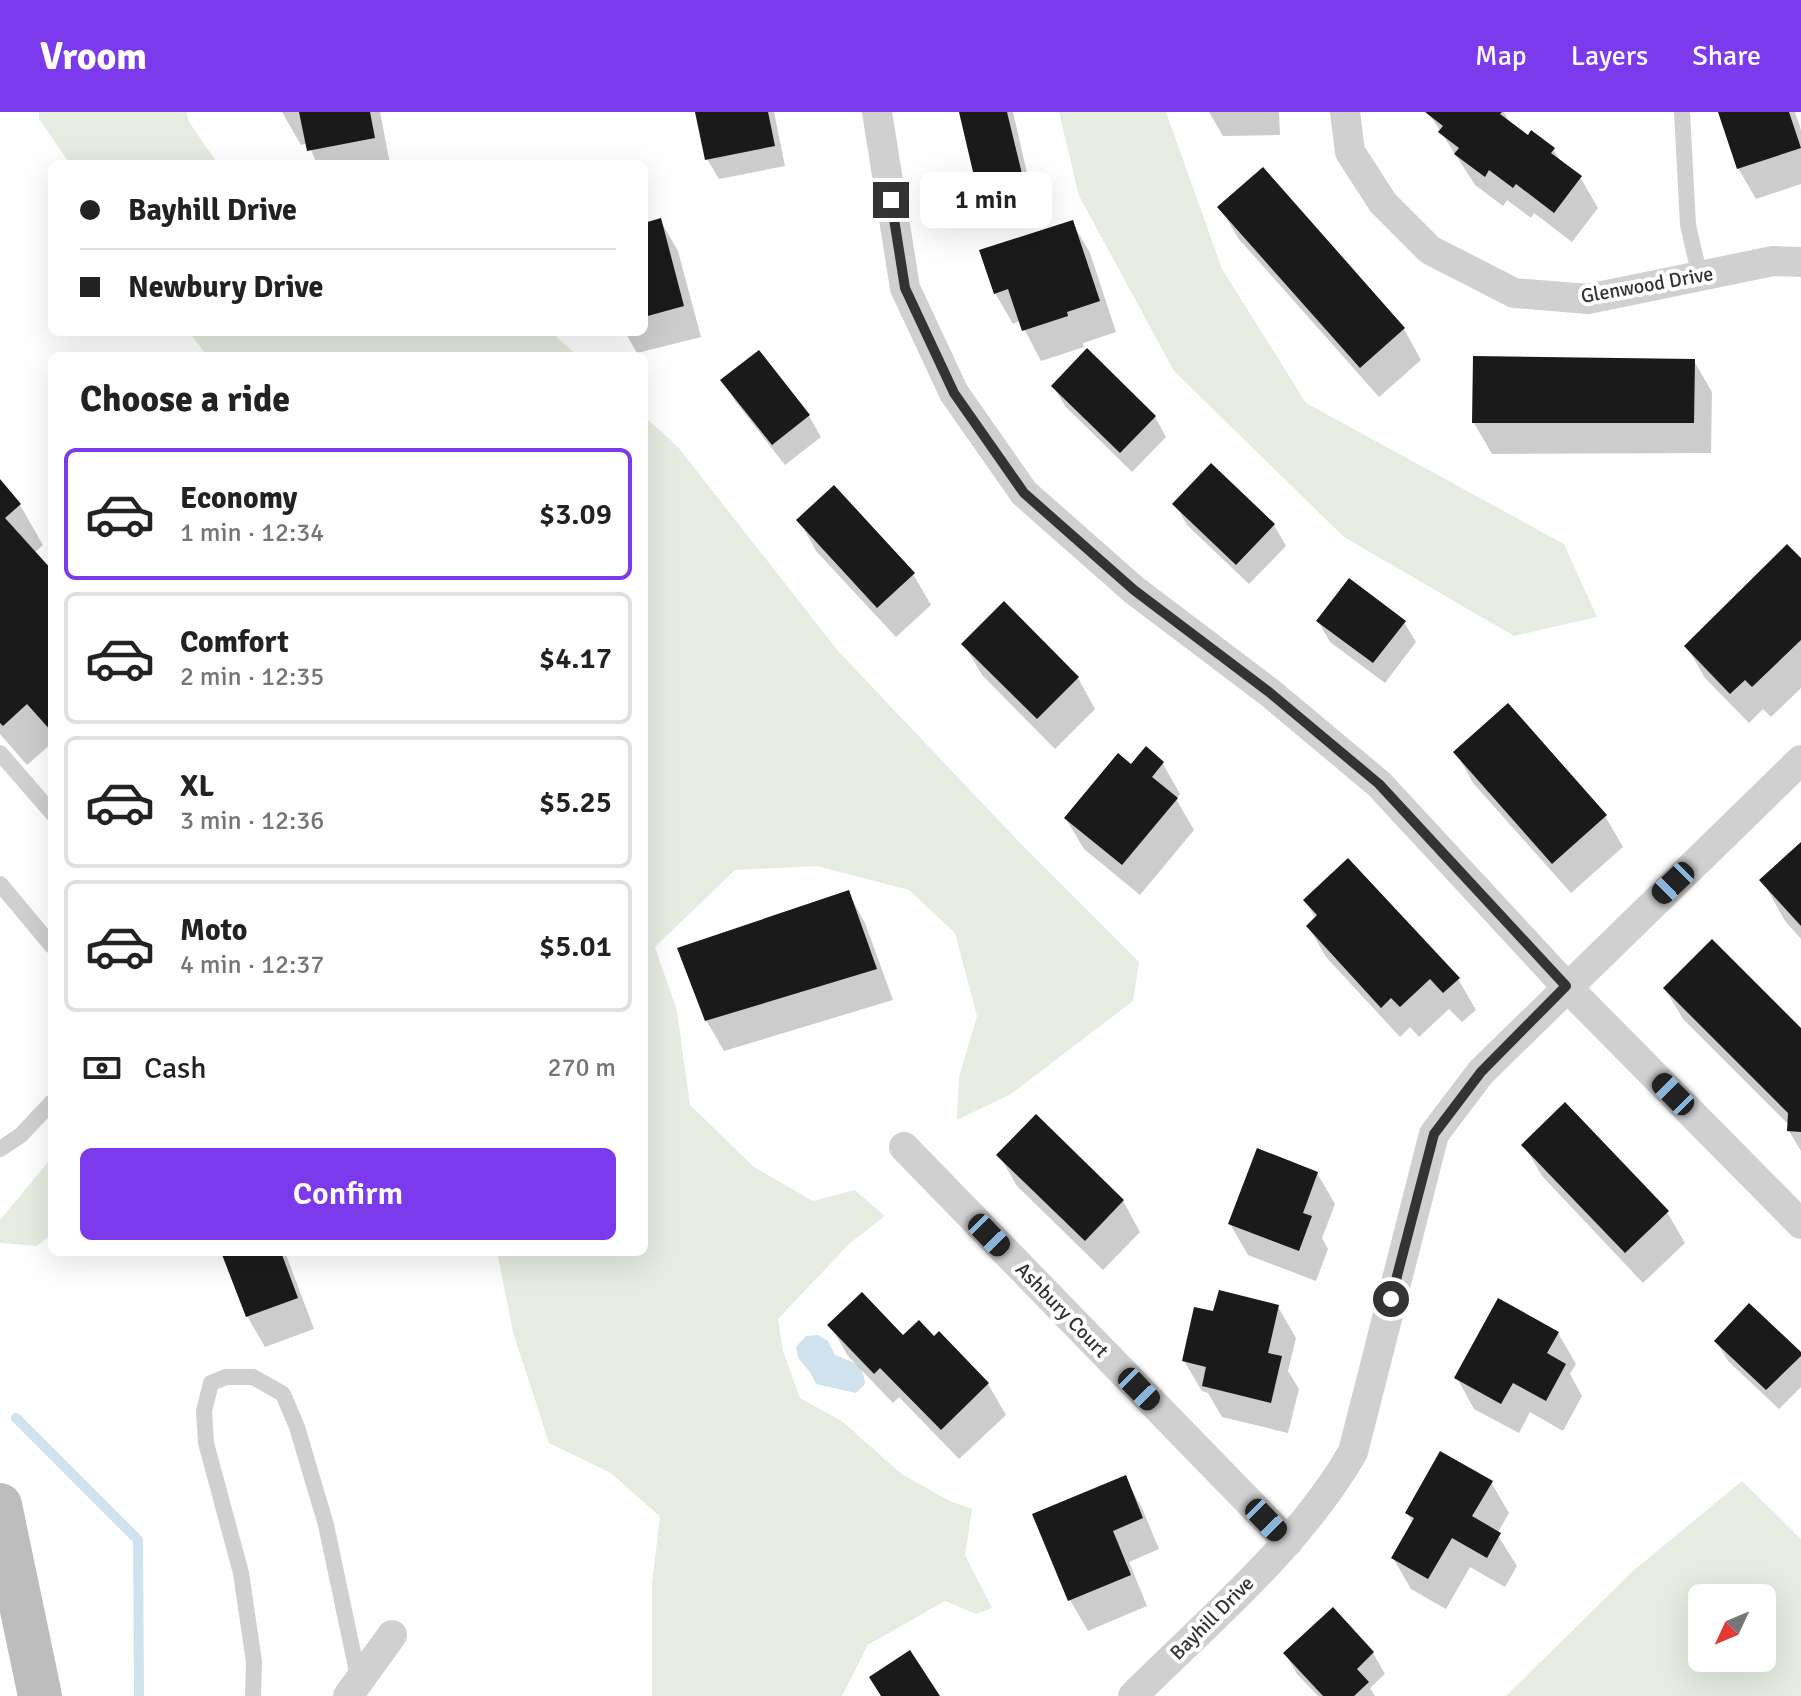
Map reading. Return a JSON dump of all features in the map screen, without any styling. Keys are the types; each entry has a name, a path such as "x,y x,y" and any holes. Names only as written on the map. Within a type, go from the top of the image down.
{"street":[{"path":"877,112 905,288 954,393 1024,493 1134,590 1269,692 1379,784 1566,986 1801,1224"},
{"name":"Glenwood Drive","path":"1345,112 1350,152 1383,203 1430,250 1514,293 1588,299 1773,261 1801,262"},
{"name":"Bayhill Drive","path":"1133,1696 1288,1542 1331,1489 1353,1452 1434,1134 1481,1072 1801,760"},
{"name":"Ashbury Court","path":"904,1147 1288,1542"},
{"path":"0,1505 40,1696"},
{"path":"354,1688 392,1635"}],"lane":[{"path":"1682,112 1688,225 1700,277"},
{"path":"0,753 48,808"},
{"path":"0,884 48,941"},
{"path":"0,1149 21,1135 48,1106"},
{"path":"253,1696 254,1662 241,1573 206,1443 204,1411 211,1383 226,1377 253,1377 283,1394 297,1427 326,1525 354,1688"}],"shaded area":[{"path":"39,112 187,112 189,122 215,160 67,160 39,119"},
{"path":"1059,112 1166,112 1222,269 1306,403 1564,544 1597,617 1514,636 1344,537 1174,371 1079,196"},
{"path":"192,336 556,336 574,352 204,352"},
{"path":"648,420 678,447 838,651 1024,847 1139,962 1133,1001 1011,1094 957,1120 959,1077 977,1016 955,933 909,890 817,866 735,870 655,947 677,1011 690,1105 754,1167 813,1201 855,1190 885,1216 850,1243 778,1319 783,1351 800,1398 843,1422 903,1475 950,1501 972,1509 965,1555 992,1608 976,1614 945,1601 868,1645 842,1696 652,1696 652,1582 660,1517 611,1473 549,1443 513,1332 498,1256 648,1256"},
{"path":"48,1162 48,1237 37,1246 0,1243 0,1220"},
{"path":"1742,1481 1801,1539 1801,1696 1506,1696 1633,1571"}],"water":[{"path":"818,1335 828,1341 835,1355 856,1364 862,1371 865,1384 856,1393 816,1384 799,1359 796,1347 806,1336"}],"building":[{"path":"299,112 370,112 375,138 307,151"},
{"path":"695,112 768,112 775,146 705,160"},
{"path":"959,112 1007,112 1023,178 977,189"},
{"path":"1425,112 1502,112 1500,114 1528,135 1531,130 1555,148 1551,153 1582,176 1554,213 1516,184 1513,188 1489,170 1485,177 1454,154 1459,148 1438,132 1443,126"},
{"path":"1718,112 1789,112 1801,148 1737,169"},
{"path":"1263,167 1405,328 1360,368 1217,207"},
{"path":"661,218 684,306 648,316 648,222"},
{"path":"1073,220 1100,301 1067,312 1068,316 1022,331 1008,289 994,294 979,250"},
{"path":"1087,348 1156,416 1120,453 1051,386"},
{"path":"759,350 810,415 772,445 720,380"},
{"path":"1473,356 1695,359 1694,423 1472,423"},
{"path":"1211,463 1275,524 1236,565 1172,504"},
{"path":"0,479 21,504 5,518 48,566 48,728 27,704 3,726 0,723"},
{"path":"834,485 915,573 877,608 796,520"},
{"path":"1787,544 1801,558 1801,640 1752,687 1745,680 1730,694 1684,646"},
{"path":"1349,578 1406,621 1373,663 1316,621"},
{"path":"1004,601 1079,677 1037,719 961,644"},
{"path":"1508,703 1607,815 1552,864 1453,752"},
{"path":"1146,746 1164,762 1152,777 1178,798 1122,865 1064,818 1118,753 1131,764"},
{"path":"1801,842 1801,926 1759,880"},
{"path":"1348,858 1460,978 1443,993 1430,979 1400,1007 1391,998 1381,1008 1306,926 1317,915 1303,900"},
{"path":"849,890 877,969 705,1021 677,948"},
{"path":"1712,939 1801,1028 1801,1132 1787,1131 1788,1113 1663,988"},
{"path":"1565,1102 1669,1211 1625,1253 1521,1145"},
{"path":"1036,1114 1124,1200 1085,1241 996,1155"},
{"path":"1257,1148 1318,1172 1303,1213 1312,1216 1299,1251 1228,1224"},
{"path":"223,1256 282,1256 298,1298 246,1317"},
{"path":"1219,1290 1279,1305 1268,1353 1282,1356 1271,1403 1202,1386 1206,1367 1182,1361 1194,1307 1213,1311"},
{"path":"862,1292 903,1335 919,1320 934,1336 939,1331 989,1383 941,1430 880,1368 874,1374 827,1325"},
{"path":"1498,1298 1559,1332 1547,1353 1566,1364 1546,1401 1513,1383 1501,1404 1454,1378"},
{"path":"1749,1303 1801,1352 1801,1356 1766,1390 1714,1341"},
{"path":"1440,1451 1493,1481 1472,1516 1501,1533 1487,1558 1452,1538 1428,1579 1391,1558 1414,1518 1405,1513"},
{"path":"1126,1475 1143,1518 1113,1531 1131,1575 1068,1601 1032,1514"},
{"path":"1333,1607 1374,1652 1357,1669 1369,1682 1354,1696 1323,1696 1283,1653"},
{"path":"910,1650 940,1696 881,1696 869,1677"}],"waterway":[{"path":"16,1418 138,1540 139,1696"}],"route":[{"path":"891,200 905,288 954,393 1024,493 1134,590 1269,692 1379,784 1566,986 1481,1072 1434,1134 1391,1299"}]}
